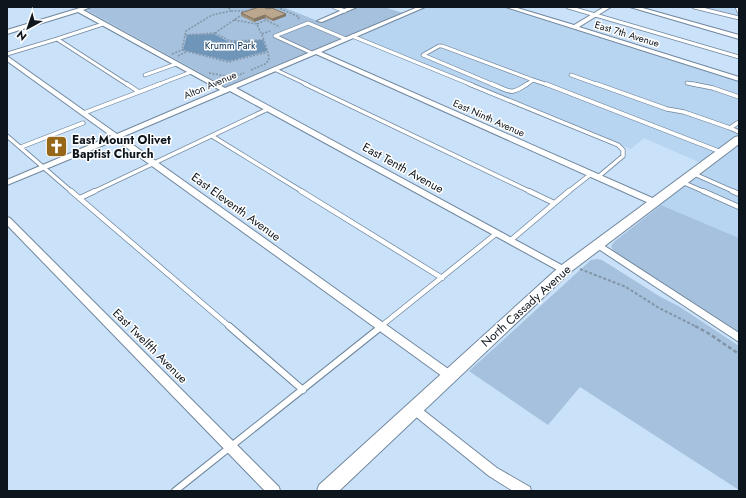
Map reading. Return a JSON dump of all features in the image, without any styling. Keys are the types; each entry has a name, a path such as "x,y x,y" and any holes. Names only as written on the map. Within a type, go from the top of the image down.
{"main road":[{"name":"North Cassady Avenue","path":"326,491 450,376 571,269 597,244 739,138"}],"street":[{"path":"7,32 88,7"},
{"path":"320,21 354,7"},
{"name":"Alton Avenue","path":"7,183 422,7"},
{"name":"East 7th Avenue","path":"509,7 739,79"},
{"path":"575,27 608,7"},
{"path":"633,7 739,37"},
{"name":"East Tenth Avenue","path":"78,10 191,72 268,109 497,233 571,269"},
{"name":"East Ninth Avenue","path":"314,52 654,202"},
{"name":"East Eleventh Avenue","path":"7,58 450,376"},
{"name":"East Twelfth Avenue","path":"7,220 274,491"},
{"path":"597,244 739,338"},
{"path":"414,409 493,472 524,491"}],"lane":[{"path":"334,7 345,11"},
{"path":"568,7 739,57"},
{"path":"694,7 737,18 739,13 737,7"},
{"path":"314,52 275,36 308,23 618,145 623,150 623,156 554,203 511,240"},
{"path":"7,54 103,24"},
{"path":"57,39 139,92"},
{"path":"534,79 516,92 511,92 425,57 423,54 442,46 534,79 721,152"},
{"path":"145,75 176,64"},
{"path":"274,70 554,203"},
{"path":"84,113 191,72"},
{"path":"571,75 667,109 684,112 739,132"},
{"path":"687,83 713,88 739,97"},
{"path":"80,198 268,109"},
{"path":"730,128 739,122"},
{"path":"20,148 83,123"},
{"path":"7,136 303,390"},
{"path":"212,136 442,278"},
{"path":"686,177 739,194"},
{"path":"686,177 739,207"},
{"path":"175,491 382,327 497,233"}],"path":[{"path":"228,7 231,11"},
{"path":"248,7 255,10 253,11"},
{"path":"277,7 299,17 299,19 294,22"},
{"path":"253,11 231,11 208,17 186,31 182,50 228,62 268,52"},
{"path":"185,35 215,33 240,16 253,11"},
{"path":"234,20 257,24 266,19 280,27 262,34"},
{"path":"209,73 224,76 240,75 265,64 269,60 262,34 257,24"},
{"path":"215,33 230,41 264,40"},
{"path":"571,269 604,277 626,287 659,308 703,330 739,354"}],"shaded area":[{"path":"421,7 507,7 739,79 739,238 654,202 703,164 644,138 631,149 351,35"},
{"path":"693,7 739,7 739,17"},
{"path":"214,34 229,42 263,40 267,51 229,61 183,50 187,35"}],"green space":[{"name":"Krumm Park","path":"81,7 283,7 320,22 358,7 384,7 403,13 226,87"},
{"path":"661,205 739,238 739,334 614,252 611,246 615,241"},
{"path":"591,260 602,260 659,296 680,307 739,346 739,490 580,387 548,425 469,371"}],"building":[{"path":"259,7 268,9 272,8 286,14 272,19 265,15 254,19 241,13"}],"place":[{"name":"East Mount Olivet Baptist Church","path":"57,147"}]}
